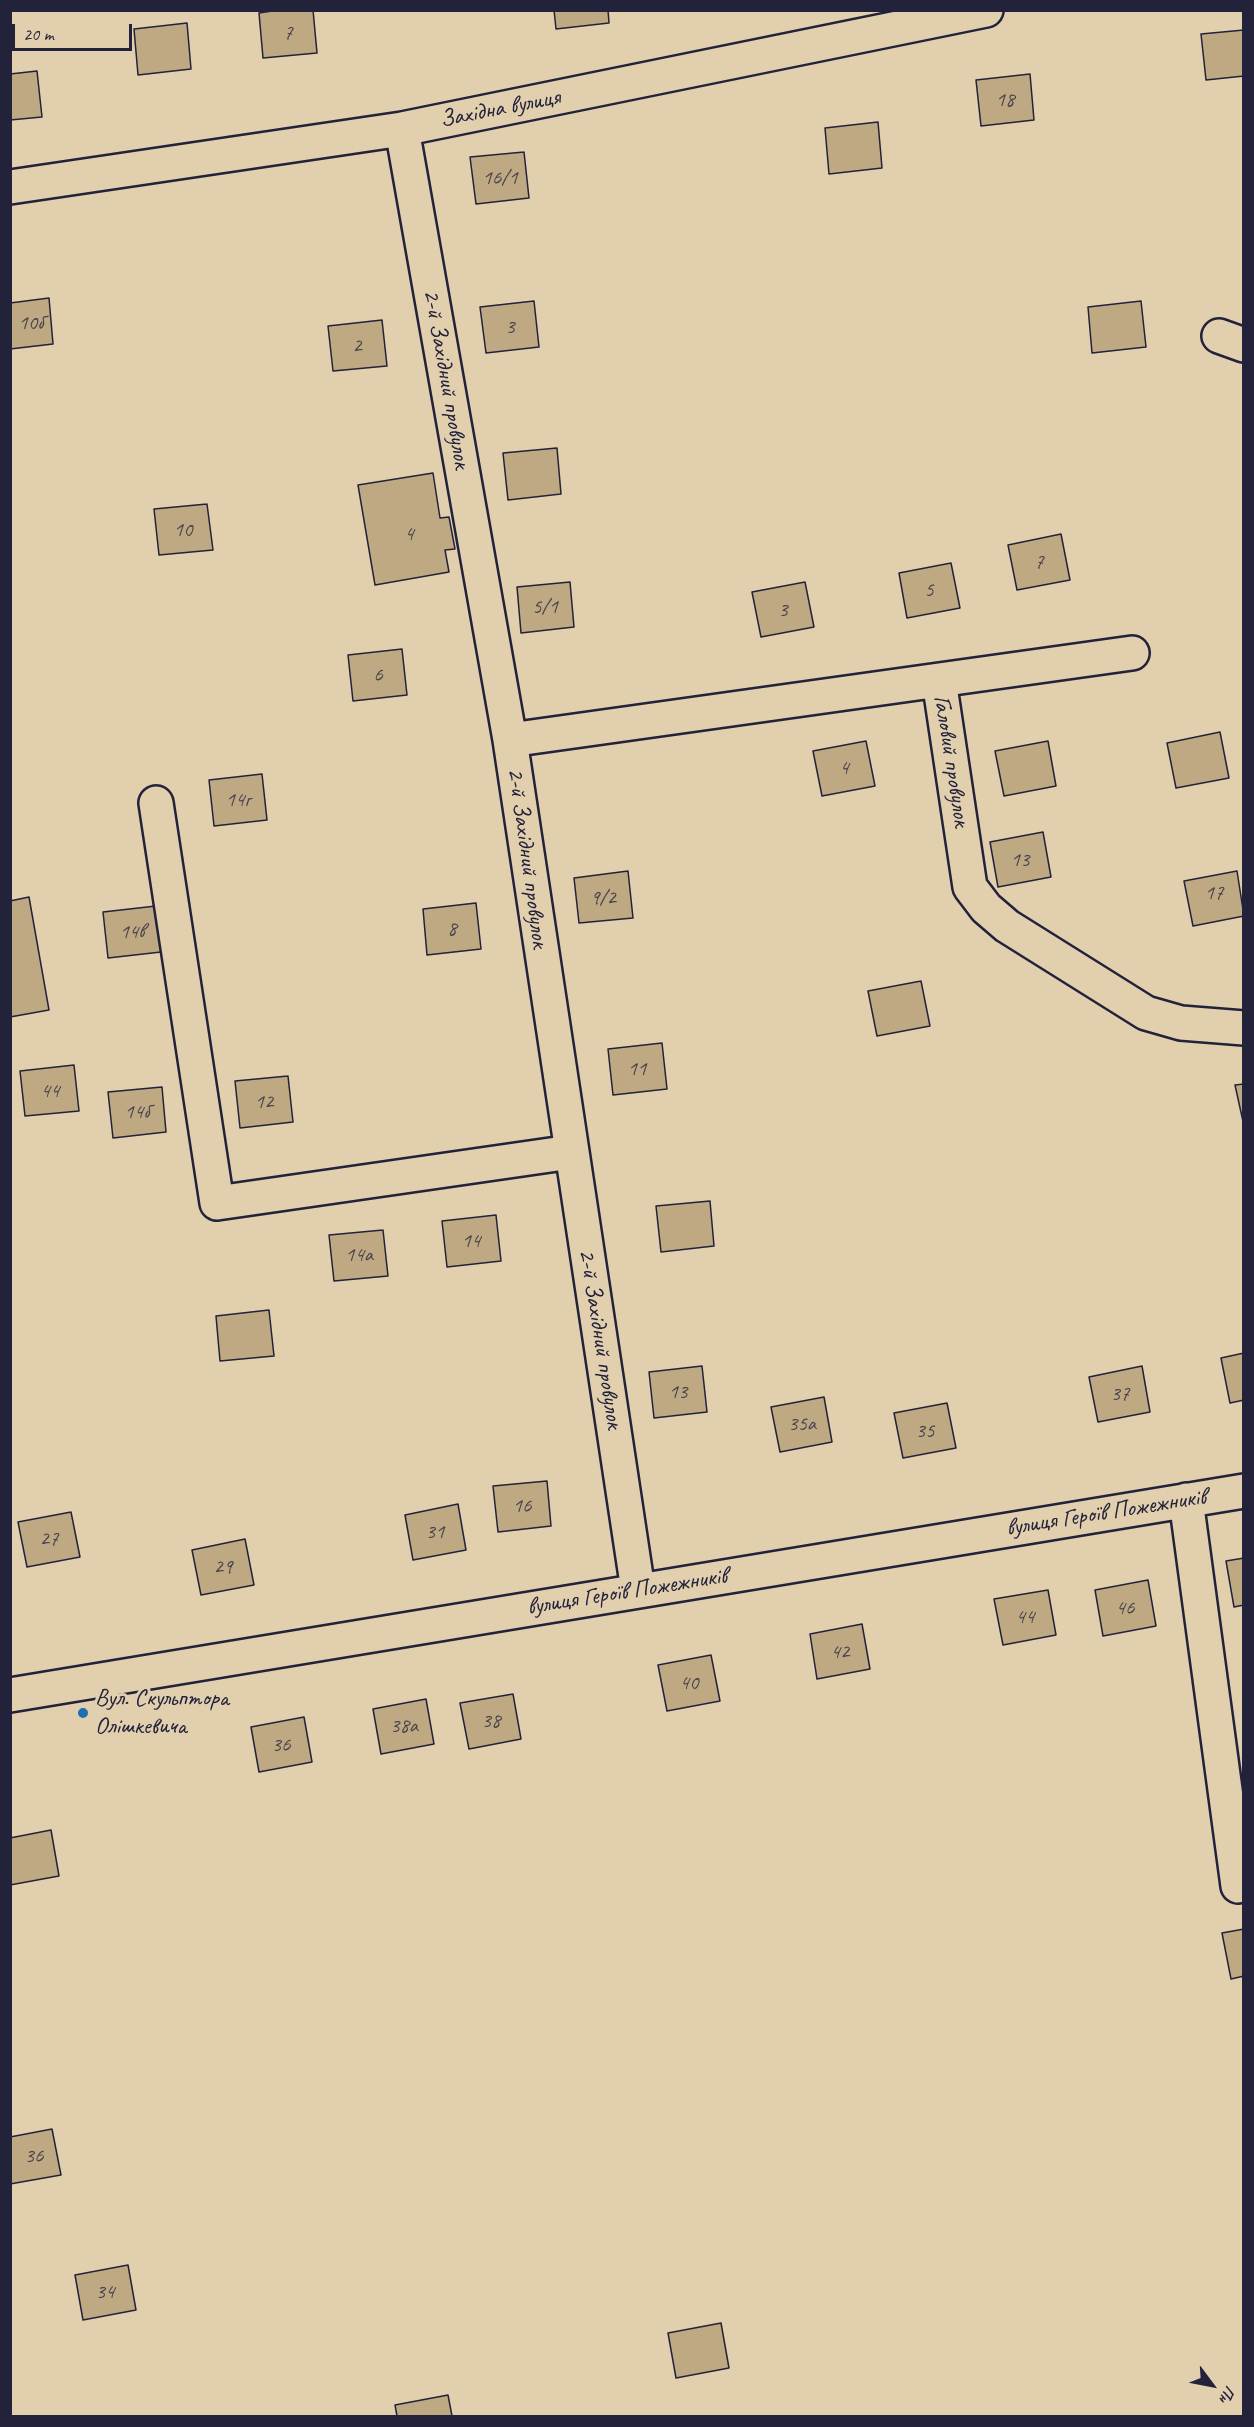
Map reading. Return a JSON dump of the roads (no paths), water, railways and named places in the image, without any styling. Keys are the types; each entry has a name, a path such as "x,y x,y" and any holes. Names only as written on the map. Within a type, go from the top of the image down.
{"street":[{"name":"Західна вулиця","path":"10,187 402,129 986,10"},
{"name":"2-й Західний провулок","path":"402,129 510,740 638,1590"},
{"path":"939,680 1132,653"},
{"name":"Галовий провулок","path":"510,740 939,680 970,887 986,908 1007,926 1146,1013 1181,1023 1244,1028"},
{"path":"156,803 217,1203 571,1152"},
{"name":"вулиця Героїв Пожежників","path":"10,1695 1244,1491"},
{"path":"1186,1500 1238,1886"}],"place":[{"name":"Вул. Скульптора Олішкевича","path":"83,1713"}]}
